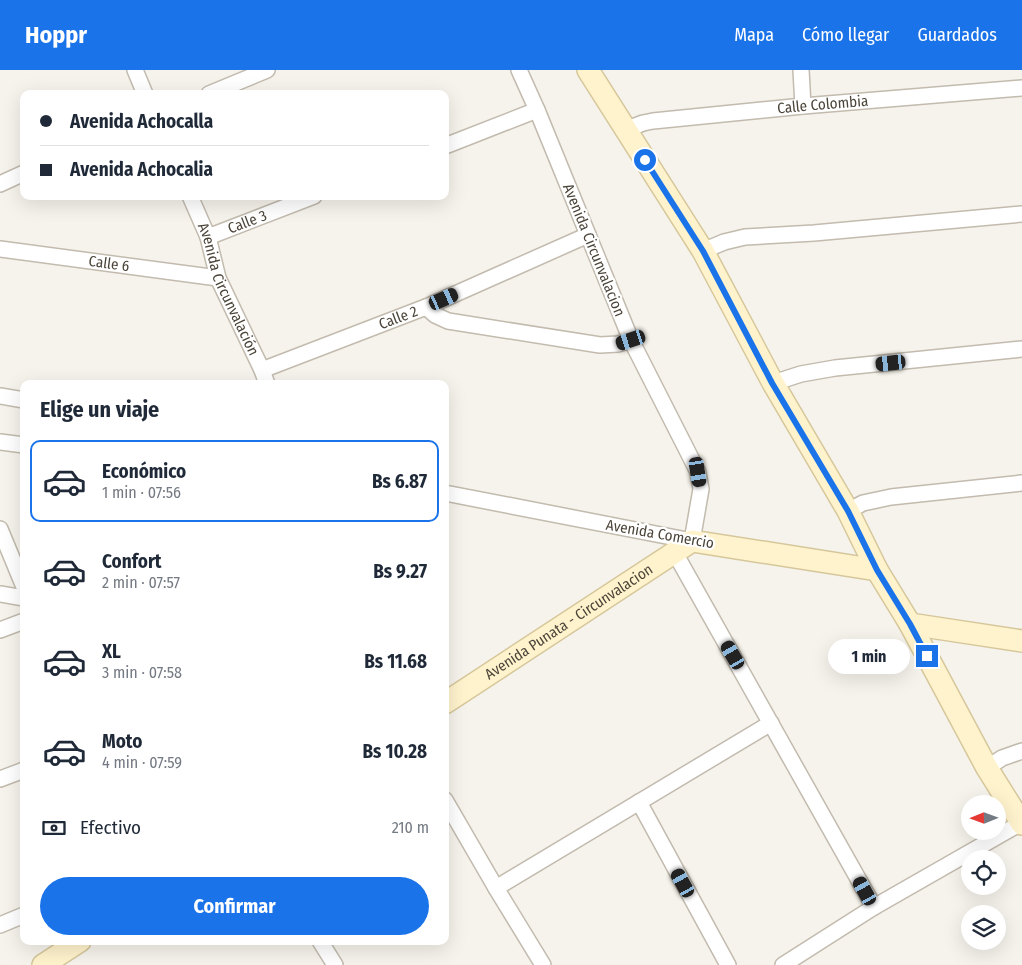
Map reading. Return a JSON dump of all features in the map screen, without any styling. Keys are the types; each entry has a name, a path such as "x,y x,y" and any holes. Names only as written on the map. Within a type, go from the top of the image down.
{"street":[{"path":"135,70 143,90"},
{"path":"219,90 267,70"},
{"name":"Avenida Circunvalacion","path":"519,70 631,340 698,472 700,489 684,547"},
{"path":"588,70 703,251 772,383 848,511 877,570 910,624 987,768 1022,824 874,908 783,965"},
{"path":"801,70 803,106"},
{"name":"Calle Colombia","path":"625,130 643,123 803,106 1022,88"},
{"path":"449,144 537,110"},
{"path":"0,184 20,175"},
{"name":"Avenida Circunvalación","path":"192,200 208,237 218,278 265,377"},
{"name":"Calle 3","path":"208,237 304,200"},
{"path":"703,251 724,242 746,237 814,233 1022,214"},
{"name":"Calle 2","path":"265,377 588,235"},
{"name":"Calle 6","path":"0,249 218,278"},
{"path":"426,307 435,315 448,321 600,345 618,344 631,340"},
{"path":"772,383 801,374 835,368 1022,350"},
{"path":"0,396 20,399"},
{"path":"0,442 20,444"},
{"path":"848,511 863,503 891,497 1022,483"},
{"name":"Avenida Comercio","path":"449,495 684,547 877,570"},
{"path":"0,529 20,577"},
{"path":"684,547 771,723 874,908"},
{"name":"Avenida Punata - Circunvalacion","path":"449,700 684,547"},
{"path":"0,594 20,597"},
{"path":"0,630 20,622"},
{"path":"910,624 1022,641"},
{"path":"496,888 771,723"},
{"path":"987,768 1002,758 1022,751"},
{"path":"0,779 20,772"},
{"path":"639,802 728,965"},
{"path":"449,807 543,965"},
{"path":"0,925 20,917"},
{"path":"43,965 74,945"},
{"path":"322,945 335,965"}],"route":[{"path":"645,160 703,251 772,383 848,511 877,570 927,656"}]}
